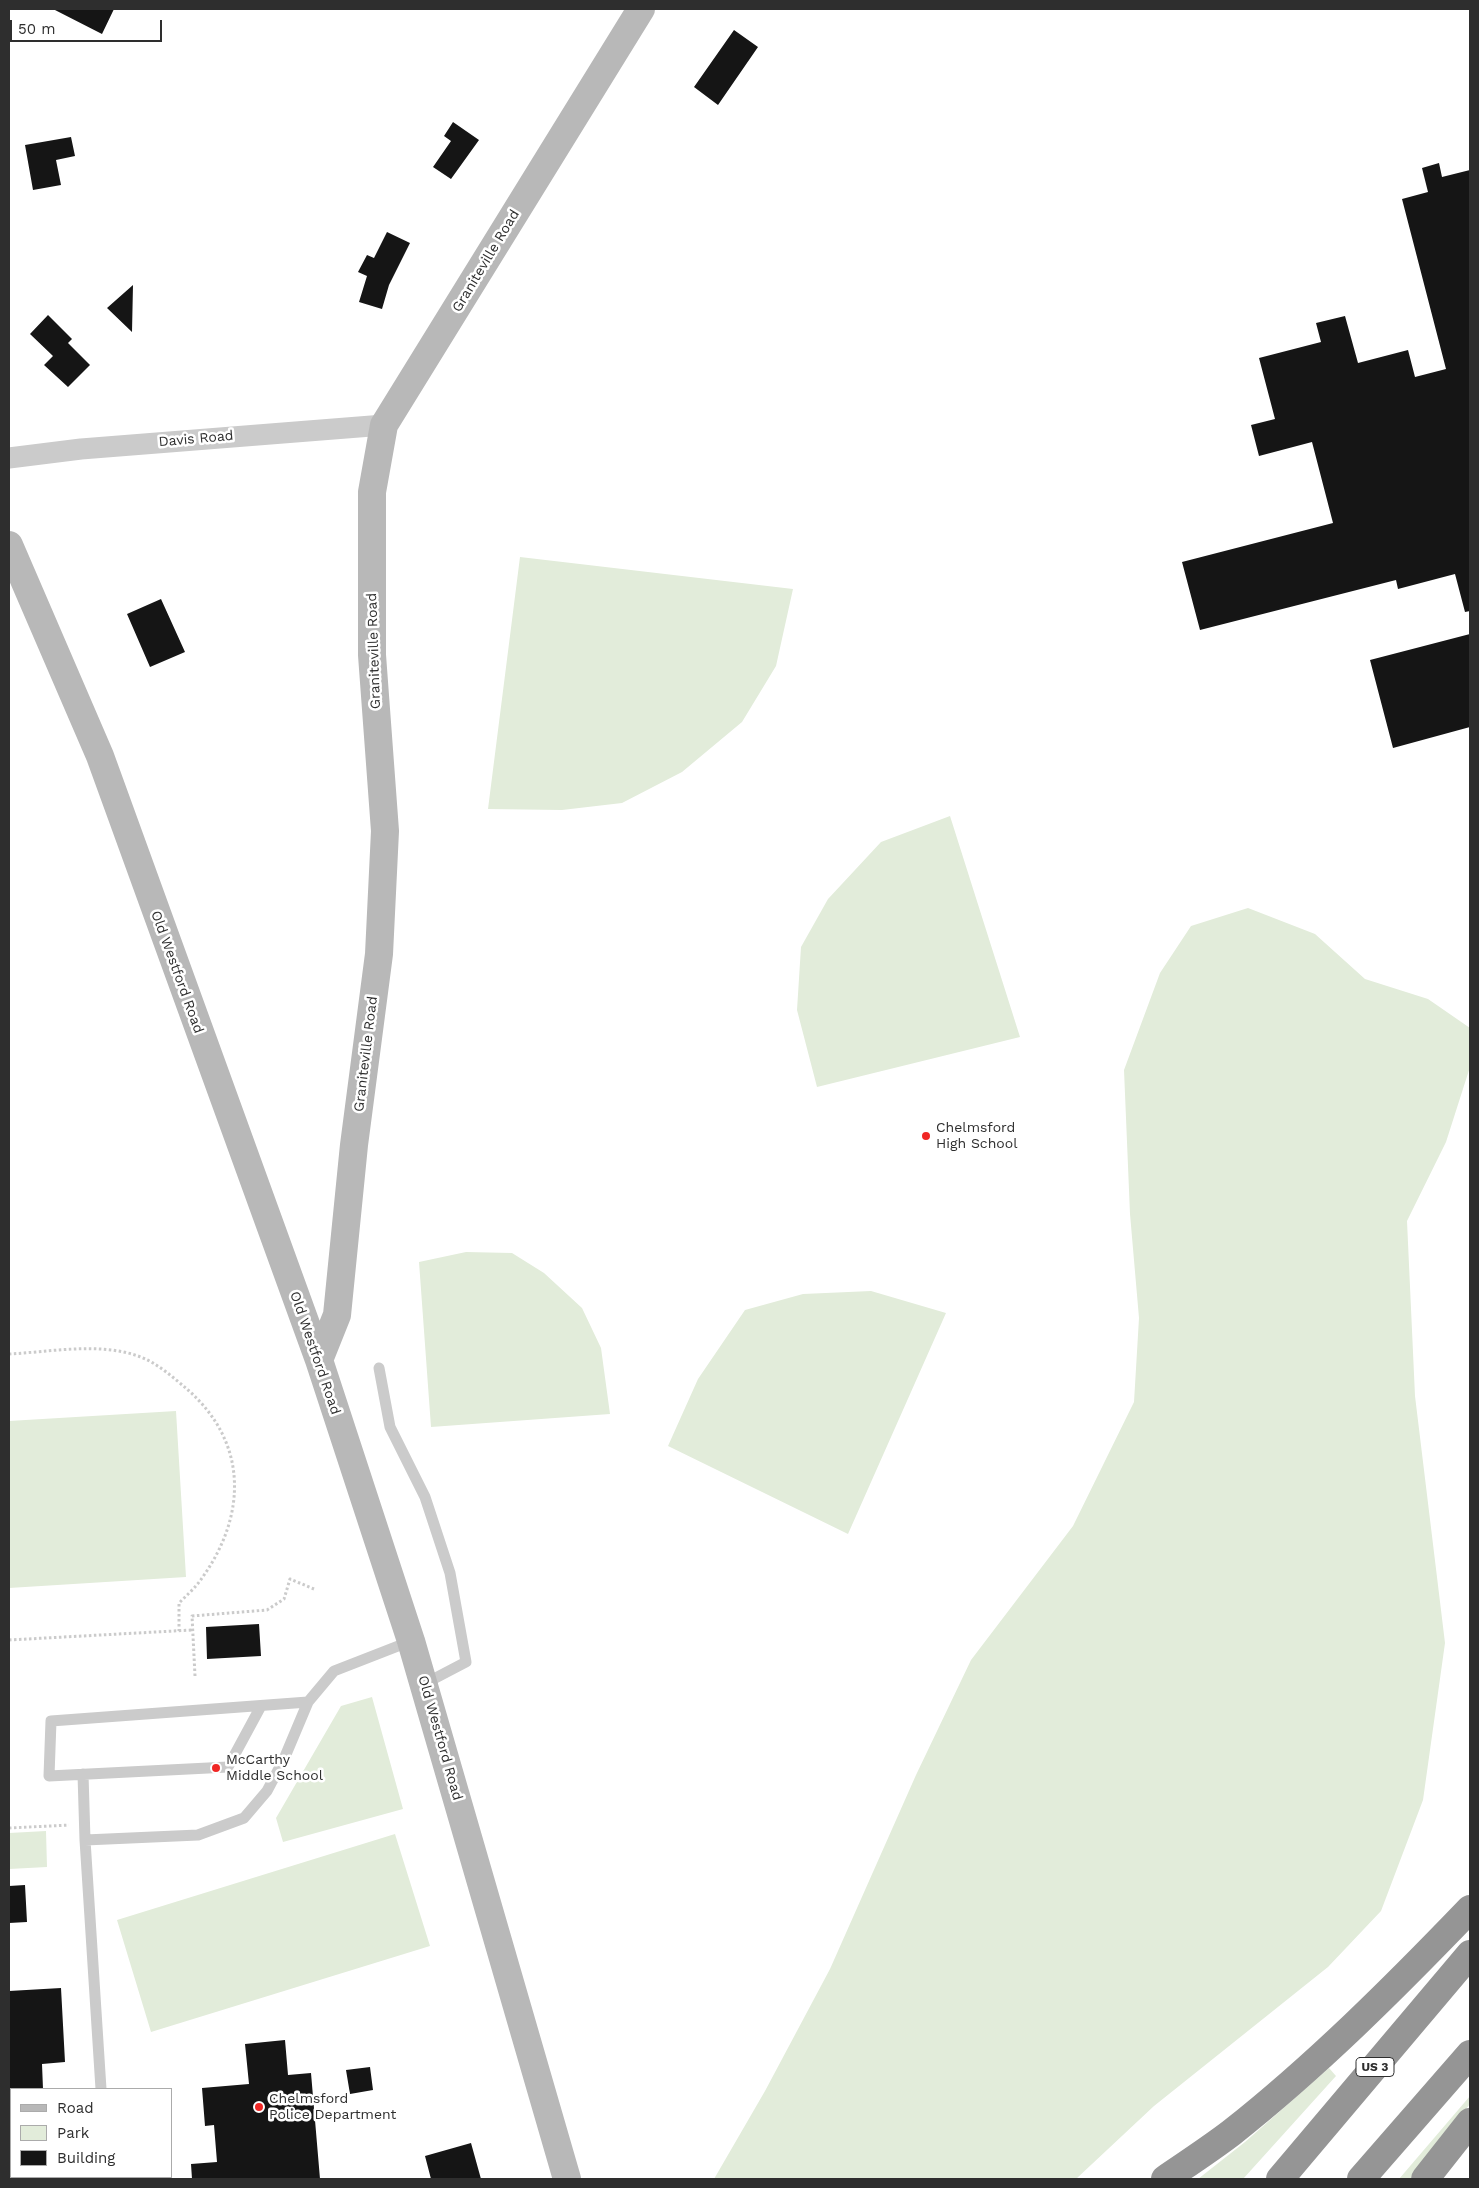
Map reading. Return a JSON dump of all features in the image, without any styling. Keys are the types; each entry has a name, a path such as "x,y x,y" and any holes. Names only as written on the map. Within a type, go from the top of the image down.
{"highway":[{"path":"1165,2179 1230,2133 1313,2062 1415,1966 1470,1909"},
{"name":"US 3","path":"1280,2179 1470,1954"},
{"path":"1361,2179 1470,2054"},
{"path":"1425,2179 1470,2122"}],"main road":[{"name":"Graniteville Road","path":"318,1360 337,1315 354,1145 379,954 385,830 372,655 372,492 384,425 641,9"},
{"name":"Old Westford Road","path":"9,545 100,756 318,1360 411,1641 568,2179"}],"street":[{"name":"Davis Road","path":"9,458 81,449 384,425"}],"lane":[{"path":"378,1368 390,1427 425,1497 450,1573 466,1662 424,1684"},
{"path":"85,1840 198,1835 244,1818 267,1791 284,1759 308,1702 334,1671 411,1641"},
{"path":"260,1706 228,1767 49,1776 51,1721 308,1702"},
{"path":"83,1774 85,1840 101,2088"}],"path":[{"path":"9,1354 98,1349 138,1356 173,1377 194,1395 222,1430 234,1468 233,1513 218,1552 201,1579 179,1603 179,1631"},
{"path":"195,1676 192,1616 267,1610 284,1598 290,1579 314,1589"},
{"path":"9,1640 192,1630"},
{"path":"9,1828 72,1825"}],"green space":[{"path":"520,557 793,589 776,666 742,722 682,772 622,803 562,810 488,809"},
{"path":"950,816 1020,1037 817,1087 797,1010 801,947 828,899 881,842"},
{"path":"1248,908 1315,934 1365,979 1428,999 1470,1028 1470,1067 1446,1142 1407,1221 1415,1396 1445,1643 1423,1800 1381,1911 1328,1967 1154,2106 1076,2179 714,2179 765,2091 830,1969 916,1775 971,1660 1073,1526 1134,1402 1139,1318 1130,1214 1124,1070 1160,973 1191,926"},
{"path":"466,1252 512,1253 544,1273 582,1308 601,1348 610,1414 431,1427 419,1262"},
{"path":"871,1291 946,1313 848,1534 668,1446 698,1379 745,1310 803,1294"},
{"path":"176,1411 186,1577 9,1588 9,1421"},
{"path":"372,1697 403,1809 283,1842 276,1818 341,1706"},
{"path":"46,1831 47,1867 9,1869 9,1833"},
{"path":"395,1834 430,1946 151,2032 117,1920"},
{"path":"1329,2068 1336,2076 1243,2179 1198,2179 1245,2142"},
{"path":"1470,2096 1470,2104 1410,2179 1399,2179"}],"building":[{"path":"53,9 114,9 102,34"},
{"path":"734,30 758,47 718,105 694,87"},
{"path":"453,122 479,140 451,179 433,167 451,141 444,136"},
{"path":"71,137 75,156 56,160 61,185 33,190 25,145"},
{"path":"1439,163 1442,177 1470,170 1470,611 1465,612 1455,574 1398,589 1396,580 1200,630 1182,562 1333,523 1312,442 1259,456 1251,425 1275,419 1259,358 1321,342 1316,323 1345,316 1358,363 1408,350 1415,377 1446,369 1402,199 1428,192 1422,168"},
{"path":"387,232 410,243 389,285 382,309 359,302 367,276 358,272 367,255 374,258"},
{"path":"133,285 132,332 107,308"},
{"path":"48,315 72,339 68,343 90,365 68,387 44,365 53,356 30,334"},
{"path":"161,599 185,652 150,667 127,614"},
{"path":"1470,634 1470,727 1393,748 1370,660"},
{"path":"259,1624 261,1656 207,1659 206,1627"},
{"path":"25,1885 27,1922 9,1923 9,1886"},
{"path":"61,1988 65,2062 42,2064 43,2088 9,2089 9,1991"},
{"name":"Chelmsford Police Department","path":"285,2040 288,2075 311,2073 320,2179 192,2179 191,2164 217,2162 214,2125 205,2126 202,2088 249,2084 245,2044"},
{"path":"370,2067 373,2090 350,2094 346,2070"},
{"path":"471,2143 481,2179 431,2179 425,2156"}],"place":[{"name":"Chelmsford High School","path":"926,1136"},
{"name":"McCarthy Middle School","path":"216,1768"},
{"name":"Chelmsford Police Department","path":"259,2107"}]}
